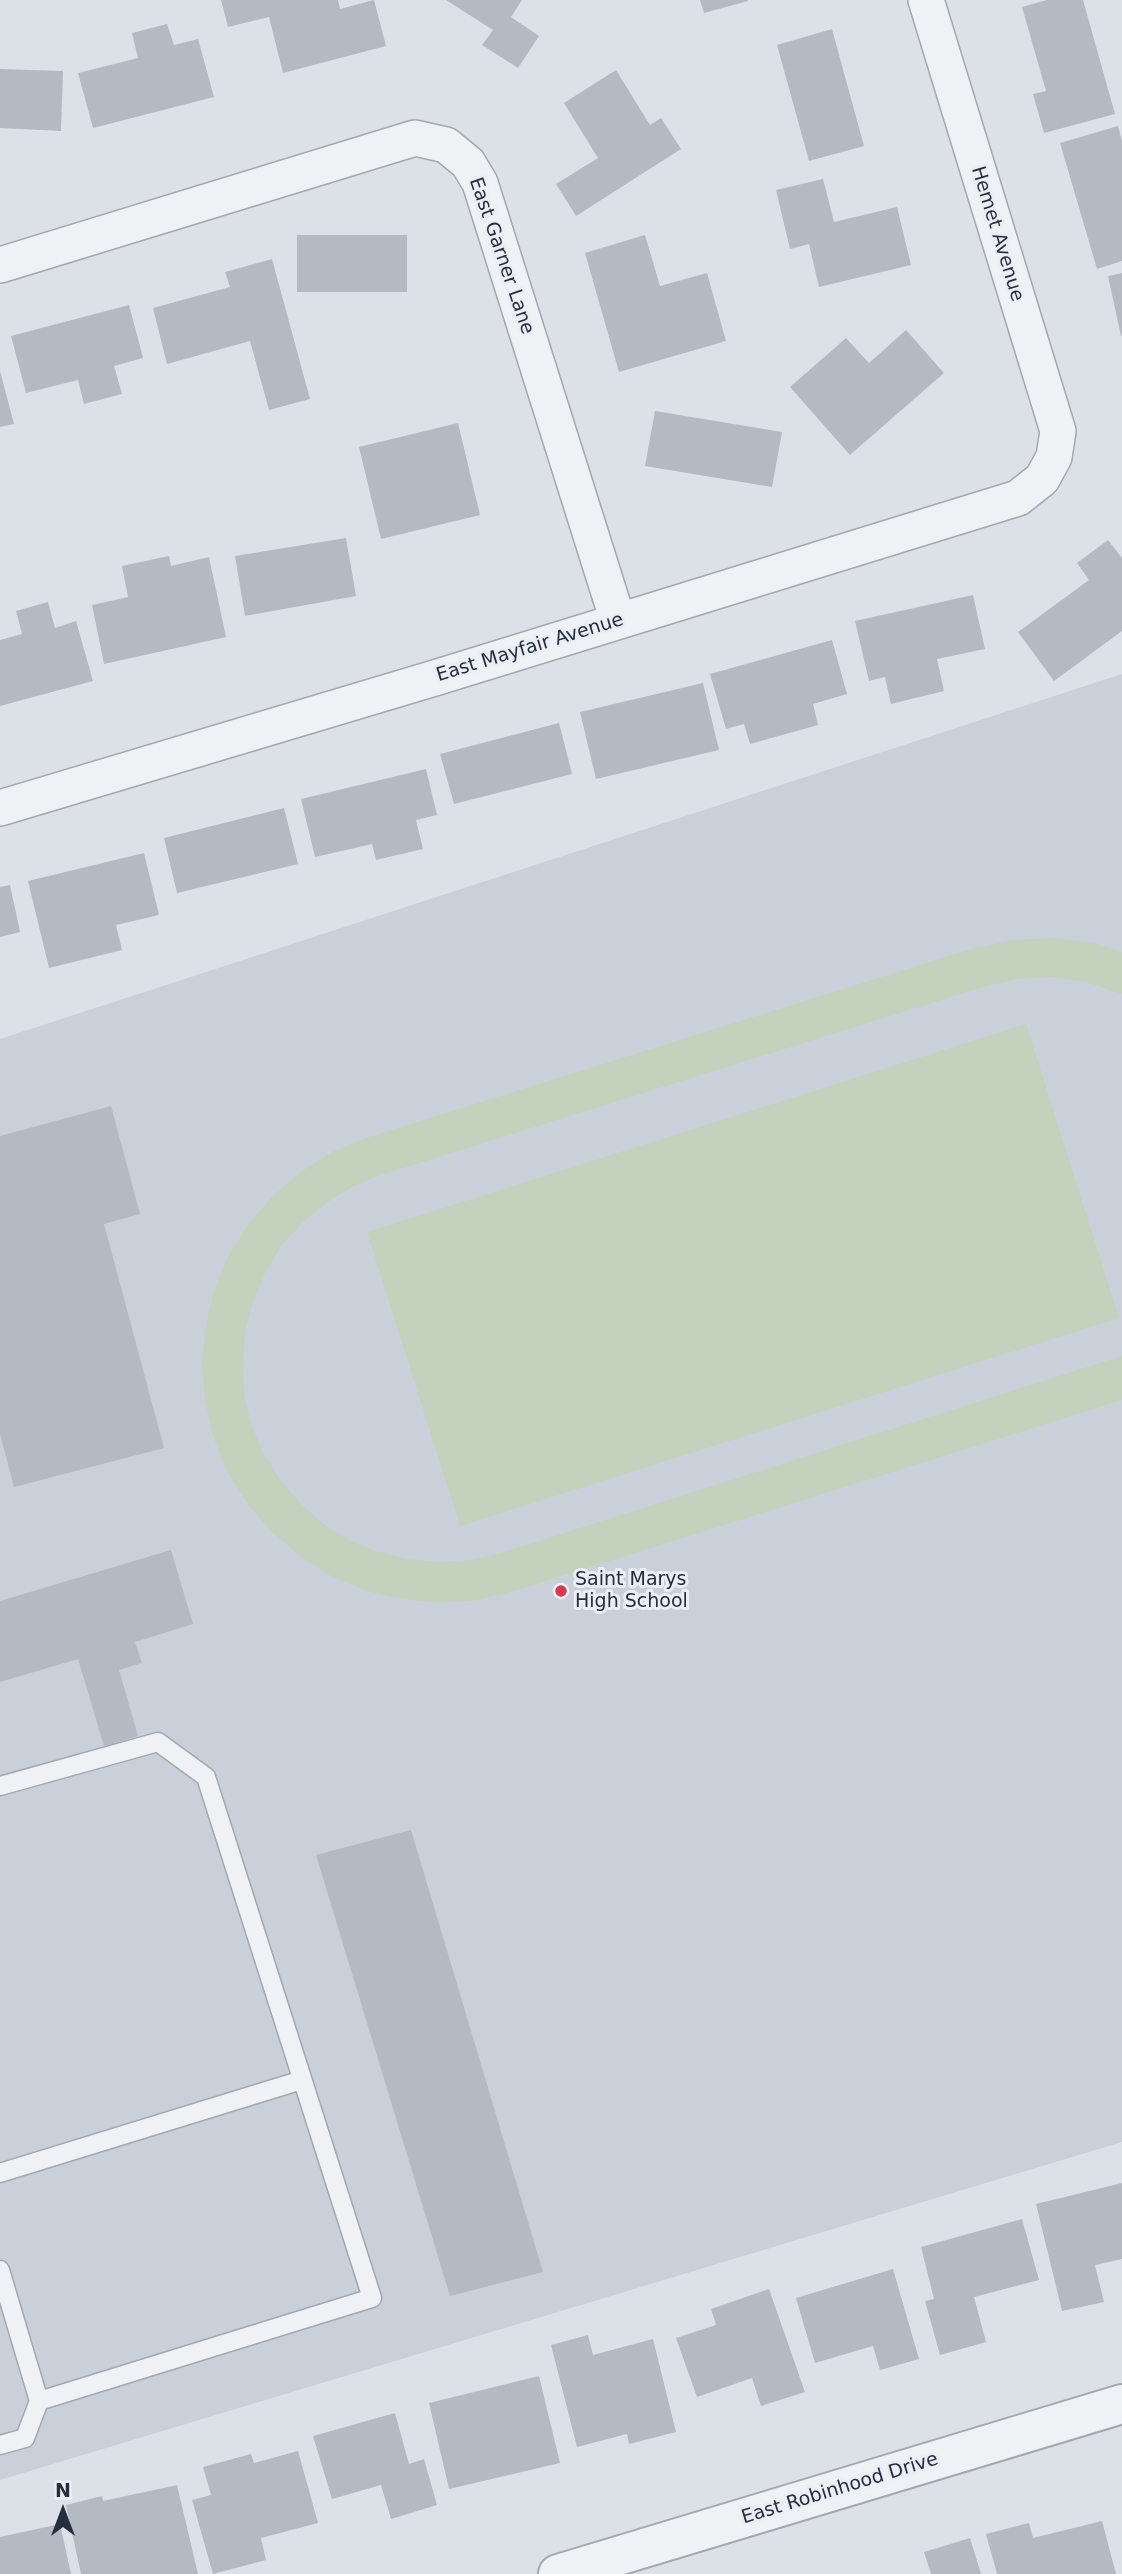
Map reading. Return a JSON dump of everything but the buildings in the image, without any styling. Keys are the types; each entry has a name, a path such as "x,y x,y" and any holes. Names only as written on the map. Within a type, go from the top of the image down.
{"street":[{"name":"Hemet Avenue","path":"926,0 1058,431 1050,468"},
{"name":"East Garner Lane","path":"0,265 415,138 446,145 468,163 480,183 618,621"},
{"name":"East Mayfair Avenue","path":"0,808 1018,498 1042,479 1050,468"},
{"name":"East Robinhood Drive","path":"558,2574 1122,2404"}],"lane":[{"path":"0,1786 158,1742 206,1777 372,2298 39,2401"},
{"path":"0,2173 302,2080"},
{"path":"0,2270 39,2401 25,2438 0,2445"}],"shaded area":[{"name":"Saint Marys High School","path":"1122,674 1122,2142 0,2480 0,1039"}],"green space":[{"path":"1054,938 1095,943 1122,952 1122,994 1086,982 1052,977 1017,979 983,987 381,1175 352,1187 326,1203 302,1223 281,1246 265,1273 245,1332 244,1394 251,1424 263,1452 280,1480 323,1524 349,1540 379,1552 408,1559 440,1562 471,1560 501,1553 1122,1356 1122,1400 514,1591 477,1600 440,1603 402,1599 366,1591 331,1576 300,1556 271,1531 247,1503 227,1471 213,1436 205,1400 202,1363 206,1325 214,1290 229,1255 249,1223 274,1195 302,1171 334,1151 369,1137 971,949 1012,940"},
{"path":"1026,1024 1119,1318 460,1526 367,1232"}],"place":[{"name":"Saint Marys High School","path":"561,1591"}]}
